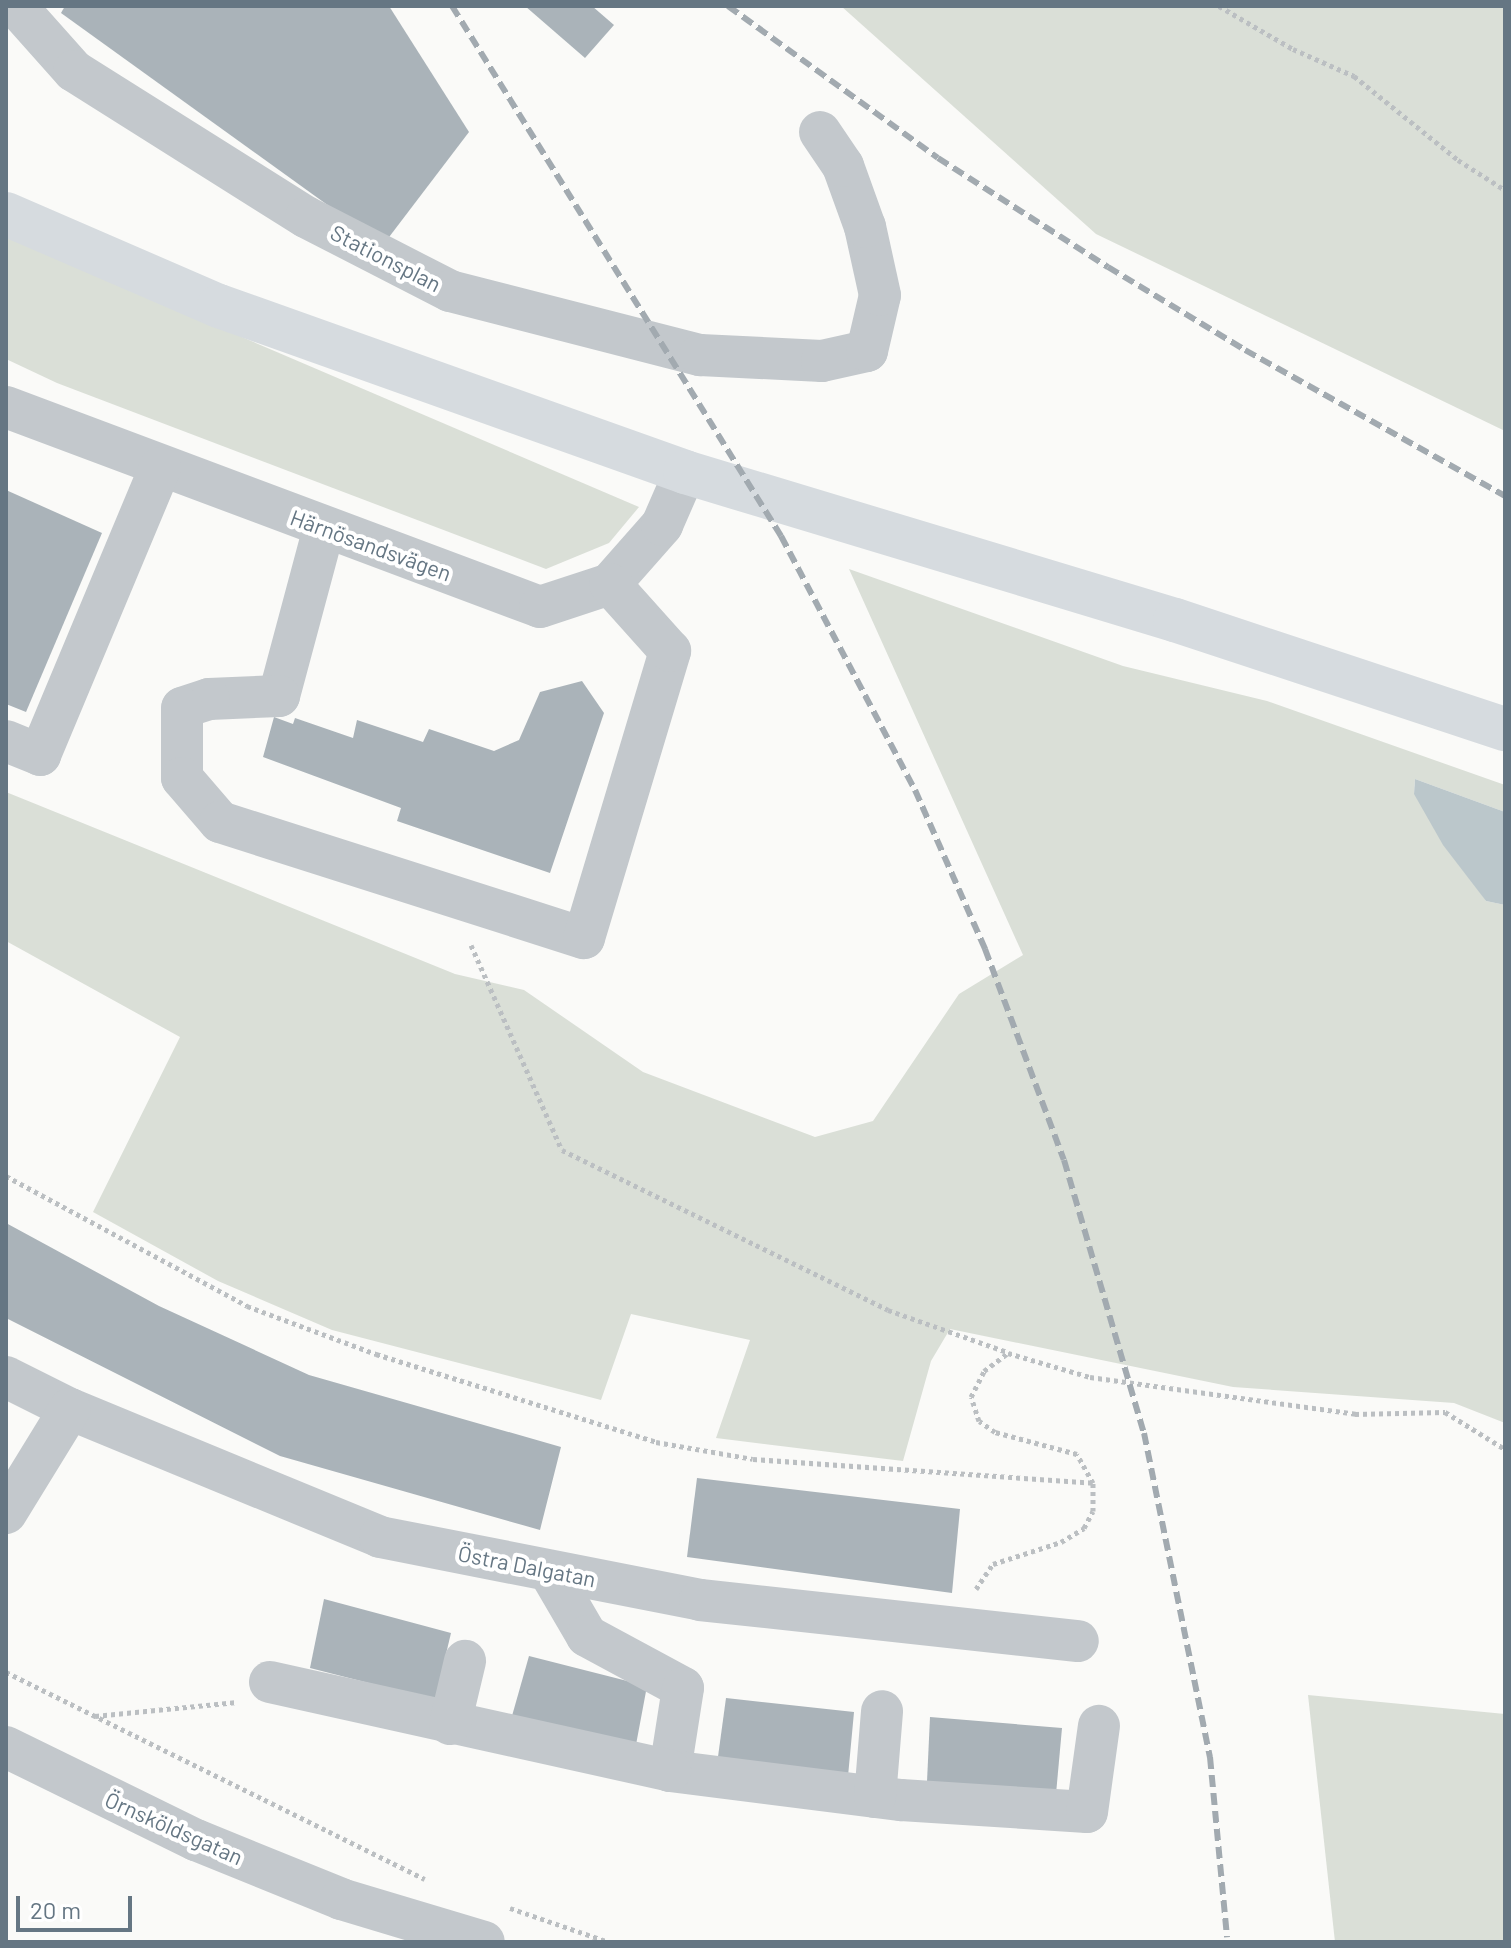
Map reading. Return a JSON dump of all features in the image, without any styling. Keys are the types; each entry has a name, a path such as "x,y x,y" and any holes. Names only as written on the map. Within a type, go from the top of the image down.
{"highway":[{"path":"6,214 219,306 685,472 1175,620 1505,729"}],"street":[{"name":"Stationsplan","path":"16,6 86,79 306,217 450,291 700,355 822,361 867,351 880,295 865,227 843,166 820,132"},
{"name":"Härnösandsvägen","path":"6,407 160,468 540,607 610,584"},
{"path":"6,741 40,755 160,468"},
{"path":"324,528 279,696 209,699 182,708 182,778 220,822 584,938 670,651 610,584 662,525 685,472"},
{"name":"Östra Dalgatan","path":"6,1377 70,1409 380,1537 700,1600 1078,1641"},
{"path":"6,1513 70,1409"},
{"path":"549,1571 587,1636 683,1688 670,1771"},
{"path":"450,1724 465,1661"},
{"path":"255,1692 450,1724 670,1771 875,1797 1087,1812 1099,1726"},
{"path":"875,1797 882,1711"},
{"name":"Örnsköldsgatan","path":"6,1747 182,1833 298,1881 484,1942"}],"path":[{"path":"1219,6 1293,49 1354,76 1458,160 1505,190"},
{"path":"469,940 562,1150 888,1310 1008,1353 1090,1377 1355,1414 1445,1412 1505,1449"},
{"path":"6,1176 247,1306 376,1354 656,1442 753,1459 1093,1483"},
{"path":"971,1630 977,1587 993,1564 1061,1542 1084,1528 1093,1511 1093,1483 1077,1454 995,1432 979,1421 971,1397 984,1371 1008,1353"},
{"path":"6,1672 431,1882"},
{"path":"94,1716 255,1692"},
{"path":"505,1907 609,1942"}],"shaded area":[{"path":"841,6 1505,6 1505,431 1096,234"},
{"path":"6,236 639,507 609,543 546,569 57,383 6,359"},
{"path":"849,569 1123,666 1267,701 1505,785 1505,812 1415,779 1414,793 1486,901 1505,905 1505,1423 1454,1403 1233,1387 950,1329 931,1361 903,1461 716,1438 750,1340 631,1314 601,1400 332,1330 218,1281 93,1212 180,1037 6,941 6,792 455,974 524,990 643,1072 815,1137 873,1121 959,994 1023,955"},
{"path":"1415,779 1505,812 1505,905 1486,901 1443,845 1414,794"},
{"path":"1308,1695 1505,1714 1505,1942 1335,1942"}],"building":[{"path":"65,6 389,6 469,132 383,245 61,13"},
{"path":"525,6 592,6 614,25 585,58"},
{"path":"6,490 102,533 26,712 6,704"},
{"path":"582,681 604,713 550,873 397,821 401,808 263,757 274,717 293,724 295,718 353,738 357,720 423,742 429,729 494,751 519,740 540,692"},
{"path":"6,1223 159,1306 309,1375 561,1447 540,1530 280,1456 6,1318"},
{"path":"697,1478 960,1509 952,1593 687,1557"},
{"path":"324,1599 451,1633 435,1700 310,1668"},
{"path":"529,1656 647,1686 635,1750 510,1723"},
{"path":"726,1698 854,1712 848,1776 717,1764"},
{"path":"930,1717 1062,1728 1056,1794 927,1782"}],"railway":[{"path":"452,6 781,536 915,790 985,949 1064,1160 1144,1433 1210,1757 1227,1937"},
{"path":"728,6 938,158 1108,267 1245,350 1505,496"}]}
